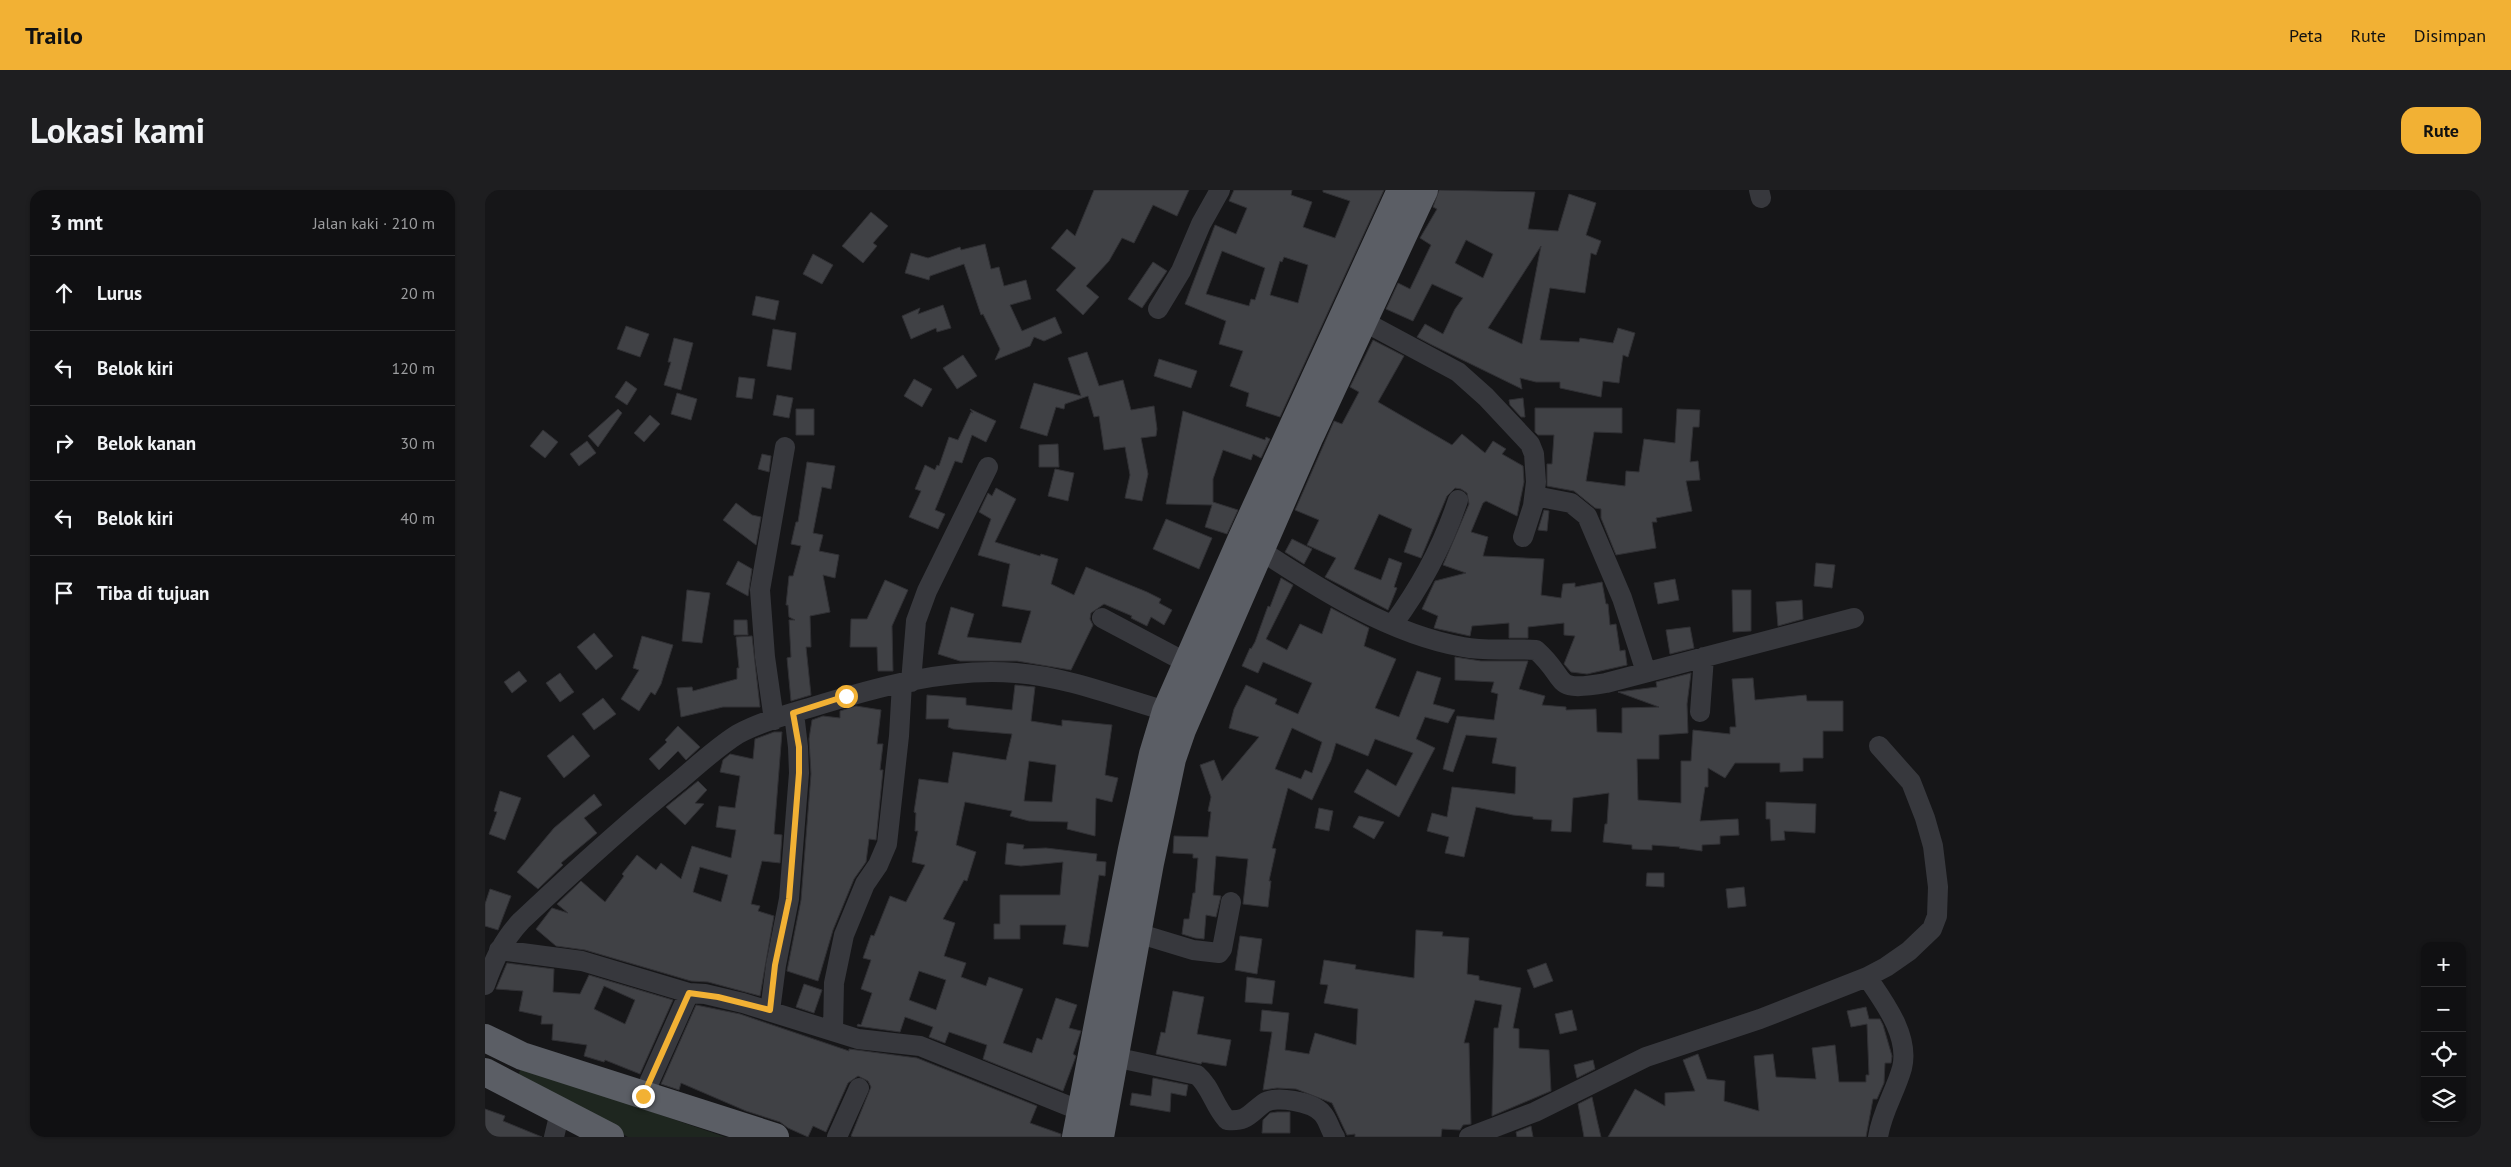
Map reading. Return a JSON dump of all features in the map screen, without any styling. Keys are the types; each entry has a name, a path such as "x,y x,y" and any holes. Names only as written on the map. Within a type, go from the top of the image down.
{"highway":[{"path":"1079,1124 1128,946 1172,759 1207,667 1260,550 1301,432 1401,190"},
{"path":"1100,1137 1114,1057 1128,946 1132,850 1153,754 1166,711 1187,664 1301,432 1363,321 1423,190"},
{"path":"485,1038 522,1056 775,1137"},
{"path":"485,1072 557,1124 610,1137"}],"street":[{"path":"1158,309 1181,271 1201,224 1220,190"},
{"path":"1363,321 1458,372 1523,434 1534,454 1535,496 1523,537"},
{"path":"774,720 765,657 760,590 785,448"},
{"path":"833,1031 834,983 844,935 865,884 878,865 887,844 906,682 916,621 927,591 988,467"},
{"path":"1535,496 1571,503 1587,516 1623,598 1646,672"},
{"path":"1393,624 1413,598 1431,567 1448,531 1458,500"},
{"path":"1260,550 1300,577 1413,633 1462,647 1485,650 1536,650 1547,660 1556,676 1571,687 1606,684 1704,656 1854,618"},
{"path":"1102,618 1187,664"},
{"path":"1700,712 1704,656"},
{"path":"485,985 499,950 521,921 642,811 738,734 793,713 846,696 906,682 985,672 1047,677 1166,711"},
{"path":"770,1010 775,965 789,899 799,773 799,747 793,713"},
{"path":"1469,1137 1535,1112 1646,1057 1760,1019 1867,977 1886,968 1909,951 1931,929 1937,916 1938,887 1934,854 1925,818 1911,782 1879,746"},
{"path":"1128,946 1219,953 1222,949 1231,902"},
{"path":"499,950 582,961 689,993 718,997 770,1010 858,1039 902,1043 937,1051 1079,1124"},
{"path":"1867,977 1895,1022 1903,1050 1902,1068 1885,1106 1878,1137"},
{"path":"643,1096 689,993"},
{"path":"1114,1057 1197,1075 1205,1082 1218,1110 1227,1120 1239,1121 1249,1116 1265,1102 1272,1100 1297,1101 1312,1105 1324,1114 1335,1137"},
{"path":"837,1137 859,1088"}],"shaded area":[{"path":"521,1067 725,1137 628,1137 517,1079"}],"building":[{"path":"1094,190 1189,190 1177,216 1153,205 1134,243 1122,238 1109,261 1086,286 1099,297 1083,315 1056,290 1076,268 1051,248 1067,229 1075,236"},
{"path":"1234,190 1292,190 1291,195 1312,202 1303,227 1335,238 1350,201 1323,192 1323,190 1384,190 1280,417 1246,406 1249,393 1230,386 1243,351 1219,344 1226,321 1185,304 1215,225 1236,234 1247,208 1229,201","holes":["1222,251 1265,268 1255,300 1251,299 1249,306 1206,294","1284,257 1308,265 1298,303 1270,295 1280,261 1282,262"]},
{"path":"1439,190 1535,192 1528,229 1558,231 1569,194 1596,203 1586,235 1601,241 1596,255 1591,253 1585,293 1550,288 1540,340 1579,342 1580,338 1613,343 1618,328 1635,333 1628,357 1623,355 1619,383 1603,381 1601,397 1560,388 1560,382 1536,382 1520,378 1522,389 1432,345 1417,337 1425,324 1443,334 1455,309 1463,298 1432,284 1413,321 1386,309 1398,283 1410,289 1431,245 1420,238 1437,209 1433,207","holes":["1466,240 1493,254 1483,278 1455,263","1541,246 1522,344 1488,328"]},
{"path":"871,212 888,226 873,243 877,246 863,263 842,246"},
{"path":"985,244 991,269 999,267 1004,286 1026,280 1031,299 1010,305 1022,331 1055,317 1062,333 1044,341 1034,337 1030,346 995,360 1000,349 983,314 981,315 964,264 930,276 929,280 905,273 911,253 928,258 960,247 961,250"},
{"path":"813,254 833,265 822,284 803,274"},
{"path":"1153,262 1167,271 1142,308 1128,299"},
{"path":"756,296 779,301 775,320 752,315"},
{"path":"943,305 951,328 937,332 936,328 911,339 902,316 920,308 918,314"},
{"path":"626,326 649,334 640,357 617,349"},
{"path":"773,329 796,333 791,370 767,366"},
{"path":"674,338 693,343 681,390 664,385 671,362 668,362"},
{"path":"1373,340 1404,356 1378,402 1452,445 1462,434 1485,453 1493,441 1506,449 1502,454 1523,466 1524,482 1517,516 1486,501 1483,503 1471,532 1488,537 1483,556 1544,559 1541,595 1561,598 1563,584 1575,583 1575,587 1602,582 1606,604 1608,604 1610,625 1616,624 1620,651 1625,650 1627,665 1587,674 1571,672 1564,664 1575,636 1564,635 1564,623 1528,627 1528,638 1509,638 1509,623 1472,626 1470,636 1434,628 1438,616 1422,609 1435,581 1466,573 1443,565 1469,504 1467,493 1461,489 1455,488 1447,496 1421,558 1404,552 1412,529 1379,514 1354,569 1381,580 1389,558 1402,563 1394,587 1397,588 1388,610 1325,577 1336,558 1307,545 1319,520 1295,510 1334,421 1342,424 1359,392 1350,387"},
{"path":"1087,352 1099,386 1123,380 1131,410 1154,406 1156,436 1141,438 1148,474 1142,501 1125,498 1130,475 1125,447 1104,450 1099,416 1094,417 1088,396 1065,404 1064,409 1056,407 1047,436 1020,428 1034,383 1081,396 1068,358"},
{"path":"963,355 977,376 957,389 943,368"},
{"path":"1159,359 1197,371 1191,388 1154,376"},
{"path":"739,377 755,379 752,399 736,397"},
{"path":"914,379 932,389 922,407 904,396"},
{"path":"626,381 637,389 627,405 615,397"},
{"path":"677,393 697,399 691,420 671,414"},
{"path":"777,395 793,398 789,418 773,415"},
{"path":"1523,398 1525,417 1521,417 1510,405 1509,400"},
{"path":"1535,408 1622,408 1622,433 1594,432 1586,481 1625,486 1626,471 1639,472 1644,439 1675,443 1677,409 1700,410 1699,427 1693,427 1690,462 1698,461 1700,480 1686,481 1692,511 1656,518 1657,522 1652,522 1656,548 1616,555 1601,518 1601,509 1595,508 1574,491 1547,486 1547,464 1552,464 1554,435 1538,435 1535,432"},
{"path":"618,409 622,413 598,447 588,436"},
{"path":"796,409 814,409 814,435 796,435"},
{"path":"970,409 996,421 986,442 972,435 962,463 955,461 935,510 945,514 938,529 909,517 921,491 915,489 925,465 935,470 937,465 939,466 949,437 958,440 971,412 973,413"},
{"path":"1183,411 1265,440 1266,437 1270,439 1261,458 1253,454 1251,460 1223,450 1213,479 1213,502 1238,510 1227,534 1205,527 1212,505 1166,504"},
{"path":"650,415 660,424 644,442 634,433"},
{"path":"543,430 558,442 545,458 530,446"},
{"path":"587,441 596,453 579,466 570,454"},
{"path":"1058,444 1059,467 1039,467 1039,445"},
{"path":"762,454 771,456 769,472 758,469"},
{"path":"807,462 835,466 831,489 822,487 813,533 823,535 819,551 839,555 835,578 823,575 830,612 810,616 811,647 806,647 811,695 791,701 787,658 791,657 789,620 795,620 789,617 788,605 786,605 789,576 793,576 801,546 791,544 796,522 798,522"},
{"path":"1055,469 1074,473 1068,501 1048,496"},
{"path":"996,488 1016,499 995,542 1040,556 1041,554 1058,559 1051,584 1074,595 1086,567 1147,592 1161,599 1159,603 1172,610 1164,625 1151,617 1147,626 1131,618 1132,616 1104,604 1091,613 1090,619 1093,625 1071,670 1017,661 960,661 938,654 951,607 974,614 967,637 1021,643 1031,611 1002,606 1010,564 978,555 991,519 979,512 988,493 992,496"},
{"path":"736,503 752,515 761,517 756,545 723,520"},
{"path":"1544,510 1549,511 1547,531 1538,530"},
{"path":"1166,519 1212,538 1199,569 1153,549"},
{"path":"1292,539 1312,549 1304,564 1285,552"},
{"path":"738,561 752,569 748,596 726,584"},
{"path":"1816,563 1835,565 1832,588 1814,586"},
{"path":"1281,578 1293,585 1266,639 1287,650 1300,624 1322,634 1331,608 1369,628 1364,646 1396,659 1375,708 1399,717 1417,671 1441,678 1433,704 1455,710 1448,723 1425,717 1416,739 1435,748 1399,817 1354,792 1367,769 1396,786 1413,753 1375,739 1368,756 1336,743 1331,760 1312,800 1288,788 1272,848 1276,849 1269,881 1271,881 1268,907 1243,904 1248,859 1216,856 1213,895 1221,896 1216,917 1206,915 1204,939 1195,938 1182,934 1184,919 1189,919 1193,893 1195,893 1198,858 1193,858 1193,854 1173,853 1174,836 1208,837 1211,812 1208,811 1211,797 1200,765 1214,760 1222,781 1259,737 1229,728 1234,709 1246,685 1277,699 1275,704 1298,714 1312,683 1263,662 1258,673 1242,666 1250,648 1255,642 1268,606 1270,607","holes":["1292,728 1322,742 1312,773 1305,770 1301,779 1275,769"]},
{"path":"1675,579 1679,600 1658,604 1654,583"},
{"path":"885,580 908,590 892,626 893,671 878,671 877,647 850,647 851,619 867,619"},
{"path":"687,590 710,593 702,643 682,641"},
{"path":"1732,590 1751,590 1751,631 1733,632"},
{"path":"1802,600 1803,619 1778,626 1776,602"},
{"path":"734,620 747,620 748,635 734,635"},
{"path":"1690,627 1694,648 1670,654 1666,630"},
{"path":"594,633 613,656 596,670 577,647"},
{"path":"642,636 673,645 661,684 655,695 651,692 639,711 621,699 639,670 633,668"},
{"path":"752,636 760,707 723,707 681,717 677,688 692,687 693,691 737,679 737,668 739,668 736,637"},
{"path":"1455,657 1481,661 1528,661 1519,689 1545,696 1542,705 1566,707 1566,710 1596,709 1597,732 1622,733 1622,708 1659,707 1618,692 1657,687 1656,682 1691,673 1687,704 1688,733 1659,735 1659,759 1637,759 1638,800 1681,803 1681,761 1691,761 1693,730 1730,734 1730,727 1736,727 1732,679 1753,678 1755,700 1806,695 1807,701 1843,701 1843,731 1823,731 1823,758 1803,758 1803,771 1780,772 1780,763 1735,763 1725,778 1708,768 1708,787 1705,787 1700,821 1738,819 1739,835 1720,836 1720,844 1702,845 1702,851 1652,845 1652,850 1632,849 1632,845 1603,842 1605,824 1607,824 1609,793 1573,798 1571,832 1551,831 1552,820 1533,819 1533,817 1476,807 1464,857 1445,853 1449,837 1427,831 1432,813 1447,817 1452,787 1515,794 1516,767 1492,763 1497,738 1466,735 1453,772 1443,769 1457,716 1494,720 1498,694 1491,692 1494,682 1455,680"},
{"path":"519,671 527,681 512,693 504,682"},
{"path":"560,673 574,692 560,702 546,683"},
{"path":"1015,685 1035,687 1031,721 1062,726 1062,720 1112,725 1105,775 1118,778 1112,802 1096,798 1095,836 1067,829 1068,822 1029,821 1010,816 1012,811 965,802 956,845 976,852 967,881 964,880 943,919 955,923 944,956 966,963 961,977 986,986 989,977 1023,989 1003,1043 1032,1053 1037,1038 1042,1040 1056,998 1077,1005 1069,1028 1081,1031 1073,1054 1076,1056 1063,1091 983,1059 987,1045 949,1032 945,1043 929,1037 933,1027 905,1017 900,1032 857,1026 858,1024 861,1025 872,993 861,989 871,960 863,958 871,935 874,936 890,896 906,902 925,865 912,862 918,831 915,831 916,813 914,812 919,779 948,783 953,752 1006,760 1012,734 953,729 948,727 949,719 926,719 927,695 966,698 966,705 1012,710","holes":["1029,761 1056,765 1052,802 1024,801","919,971 946,980 936,1010 909,1000"]},
{"path":"603,698 616,714 594,730 582,714"},
{"path":"856,706 881,710 877,744 883,744 880,770 883,770 876,840 869,839 866,862 854,879 833,930 818,981 787,971 801,900 811,774 809,739 812,720 823,716 840,718 840,711"},
{"path":"678,726 700,747 686,760 678,751 659,770 649,759 667,742 665,740"},
{"path":"774,732 782,732 774,834 782,835 780,863 762,861 751,904 760,906 758,911 774,916 760,996 708,982 691,981 585,950 556,946 536,929 552,908 568,913 557,904 581,881 605,902 624,876 622,874 637,855 656,870 661,863 681,879 692,846 731,858 736,830 716,827 719,806 735,808 740,776 720,772 723,760 730,754 753,759 755,739","holes":["700,867 728,875 721,902 693,892"]},
{"path":"573,735 590,756 564,778 547,756"},
{"path":"698,781 707,790 695,803 704,804 685,825 666,807"},
{"path":"500,791 521,798 505,840 489,834 497,812 494,811"},
{"path":"594,794 602,805 584,818 597,833 561,863 563,865 538,889 517,872 554,828"},
{"path":"1766,802 1816,804 1815,833 1784,831 1785,840 1771,841 1770,819 1766,819"},
{"path":"1319,808 1333,811 1329,831 1315,828"},
{"path":"1359,816 1384,822 1374,839 1353,827"},
{"path":"1007,843 1024,845 1023,849 1046,848 1097,854 1096,861 1106,862 1105,876 1099,875 1088,947 1063,944 1066,925 1020,925 1020,939 994,939 994,924 1000,924 1000,895 1060,895 1063,862 1021,866 1005,864"},
{"path":"1647,873 1664,873 1664,887 1646,886"},
{"path":"1744,887 1746,906 1728,908 1726,889"},
{"path":"490,889 511,896 498,930 485,926 485,904"},
{"path":"1416,930 1443,932 1442,936 1469,938 1467,974 1479,976 1479,980 1521,988 1513,1028 1519,1029 1519,1048 1549,1050 1551,1091 1492,1116 1494,1028 1498,1028 1502,1005 1475,1000 1464,1043 1469,1043 1471,1124 1463,1125 1460,1130 1442,1129 1441,1137 1355,1137 1355,1134 1347,1135 1332,1103 1296,1089 1277,1088 1263,1090 1272,1032 1260,1031 1262,1010 1289,1013 1285,1050 1309,1054 1315,1033 1356,1045 1358,1009 1324,1003 1328,985 1320,984 1324,960 1356,965 1355,969 1414,978"},
{"path":"1240,936 1262,939 1257,974 1235,970"},
{"path":"507,963 554,969 553,992 580,994 589,975 673,1000 640,1074 605,1060 604,1062 584,1056 587,1045 552,1040 553,1024 541,1024 542,1016 519,1011 523,991 496,989","holes":["604,986 635,1000 625,1024 594,1009"]},
{"path":"1546,963 1553,981 1534,988 1527,970"},
{"path":"1247,977 1275,981 1272,1004 1245,1002"},
{"path":"804,984 822,990 814,1013 796,1007"},
{"path":"1173,991 1204,997 1197,1034 1231,1040 1226,1066 1202,1062 1201,1064 1156,1054 1161,1032 1165,1033"},
{"path":"696,1005 740,1014 849,1051 849,1049 917,1058 1037,1106 1030,1123 1061,1134 1061,1137 853,1137 851,1136 871,1087 868,1081 858,1076 848,1083 826,1132 813,1126 808,1137 788,1128 780,1122 746,1111 681,1083 679,1090 661,1084"},
{"path":"1866,1007 1869,1019 1880,1019 1892,1056 1891,1063 1885,1063 1884,1083 1877,1099 1873,1099 1866,1137 1608,1137 1635,1089 1665,1106 1665,1093 1695,1091 1683,1060 1698,1054 1707,1079 1725,1081 1724,1101 1759,1111 1754,1056 1773,1054 1776,1077 1816,1079 1812,1048 1835,1045 1839,1082 1866,1082 1866,1075 1869,1075 1867,1024 1851,1027 1847,1011"},
{"path":"1572,1010 1577,1030 1560,1034 1555,1014"},
{"path":"1593,1060 1595,1069 1577,1078 1574,1065"},
{"path":"1153,1078 1188,1085 1186,1096 1171,1093 1170,1112 1130,1105 1132,1093 1151,1096"},
{"path":"1592,1097 1601,1137 1584,1137 1578,1104"},
{"path":"485,1109 505,1116 503,1121 542,1137 492,1137 485,1134"},
{"path":"1290,1112 1290,1133 1262,1133 1263,1120 1270,1113"},
{"path":"1531,1126 1533,1137 1517,1137 1516,1132"}],"route":[{"path":"643,1096 689,993 705,994 770,1010 775,965 789,899 799,773 799,747 793,713 846,696"}]}
